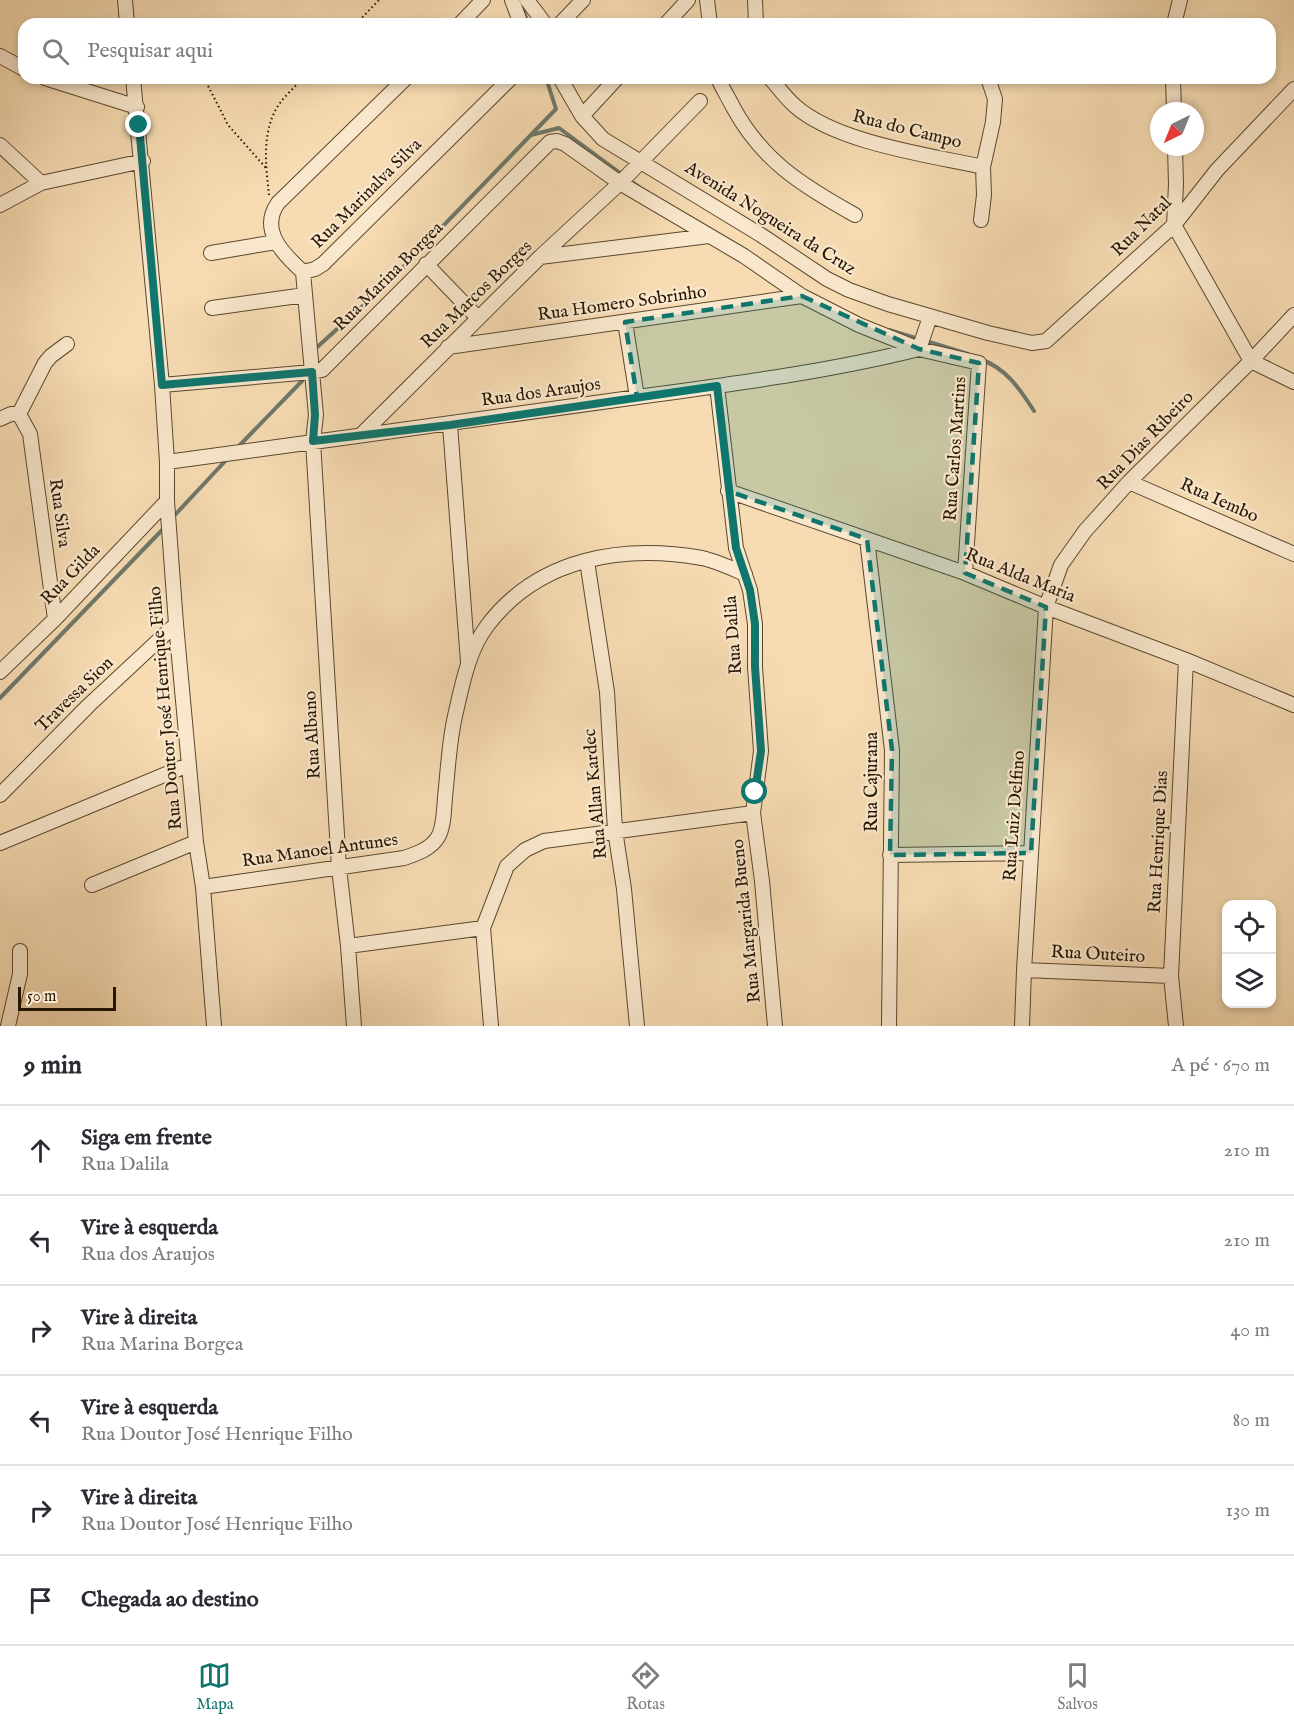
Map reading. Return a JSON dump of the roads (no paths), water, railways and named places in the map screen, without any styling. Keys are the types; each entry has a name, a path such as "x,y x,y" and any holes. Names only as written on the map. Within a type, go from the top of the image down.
{"street":[{"path":"125,0 126,18"},
{"path":"466,18 483,0"},
{"path":"513,0 519,18"},
{"path":"527,0 540,18"},
{"path":"566,18 583,0"},
{"path":"672,18 688,0"},
{"path":"707,0 709,18"},
{"path":"755,0 756,18"},
{"path":"1176,18 1180,0"},
{"path":"0,56 18,66"},
{"path":"64,84 137,107"},
{"name":"Rua Doutor José Henrique Filho","path":"134,84 143,161 162,385 167,462 166,501 188,765 203,887 214,1026"},
{"path":"313,441 315,415 309,367 303,272 285,256 276,242 270,219 271,213 278,203 400,84"},
{"name":"Rua Marinalva Silva","path":"303,272 323,264 505,84"},
{"name":"Avenida Nogueira da Cruz","path":"563,84 582,116 603,139 761,235 827,279 849,290 930,320 1015,340 1032,343 1046,341 1058,332"},
{"path":"582,116 611,84"},
{"path":"721,84 742,124 774,163 816,193 855,215"},
{"name":"Rua do Campo","path":"775,84 795,106 837,131 983,167"},
{"name":"Rua do Campo","path":"981,220 984,195 983,167 993,122 995,99 990,84"},
{"path":"1173,84 1174,102"},
{"name":"Rua Natal","path":"1058,332 1174,225 1216,170 1293,93"},
{"name":"Rua Marcos Borges","path":"361,435 540,257 621,182 700,101"},
{"name":"Rua Marina Borgea","path":"309,367 322,370 550,142 557,141 565,144 621,182"},
{"path":"0,146 41,183"},
{"path":"1175,156 1174,225 1251,361 1294,382"},
{"path":"0,206 41,183 143,161"},
{"path":"621,182 744,256 802,296 859,325 921,346 930,320"},
{"path":"540,257 709,236"},
{"path":"211,253 276,242"},
{"path":"426,264 478,318"},
{"path":"212,308 305,295"},
{"name":"Rua Homero Sobrinho","path":"448,347 802,296"},
{"name":"Rua Dias Ribeiro","path":"1046,607 1061,566 1085,531 1129,482 1294,315"},
{"path":"625,322 637,397"},
{"path":"0,419 11,414 19,414 45,363 67,344"},
{"name":"Rua Carlos Martins","path":"921,346 979,363 965,573"},
{"name":"Rua dos Araujos","path":"167,462 313,441 450,425 717,386 853,365 921,346"},
{"path":"162,385 309,367"},
{"name":"Rua Dalila","path":"717,386 736,548 750,590 755,624 755,667 761,751 753,813"},
{"name":"Rua Silva","path":"19,414 30,434 55,619"},
{"path":"450,425 468,662"},
{"name":"Rua Albano","path":"313,441 339,868 354,1026"},
{"name":"Rua Iembo","path":"1129,482 1294,554"},
{"name":"Rua Alda Maria","path":"728,491 965,573 1294,705"},
{"name":"Rua Gilda","path":"0,672 55,619 166,501"},
{"name":"Rua Cajurana","path":"867,539 892,750 889,1026"},
{"name":"Rua Manoel Antunes","path":"203,887 404,858 432,844 439,836 443,817 454,718 468,662 486,627 530,585 552,572 587,561 631,552 703,558 745,573"},
{"name":"Rua Allan Kardec","path":"587,561 607,692 615,830 624,889 637,1026"},
{"name":"Rua Luiz Delfino","path":"1022,1026 1046,607"},
{"name":"Travessa Sion","path":"0,795 89,705 176,624"},
{"name":"Rua Henrique Dias","path":"1176,1026 1171,976 1186,660"},
{"path":"0,843 188,765"},
{"path":"491,1026 483,928 507,866 525,850 544,841 753,813"},
{"name":"Rua Margarida Bueno","path":"753,813 776,1026"},
{"path":"92,885 196,842"},
{"path":"890,855 1031,853"},
{"path":"348,946 483,928"},
{"path":"8,1026 20,974 20,951"},
{"name":"Rua Outeiro","path":"1024,970 1171,976"}],"waterway":[{"path":"520,0 526,18"},
{"path":"315,349 386,285 556,109 548,84"},
{"path":"531,135 559,128 639,187"},
{"path":"889,330 919,339"},
{"path":"926,341 968,354"},
{"path":"980,359 1005,374 1018,387 1034,411"},
{"path":"238,447 302,381 304,376"},
{"path":"173,517 229,457"},
{"path":"0,698 164,528"}]}
